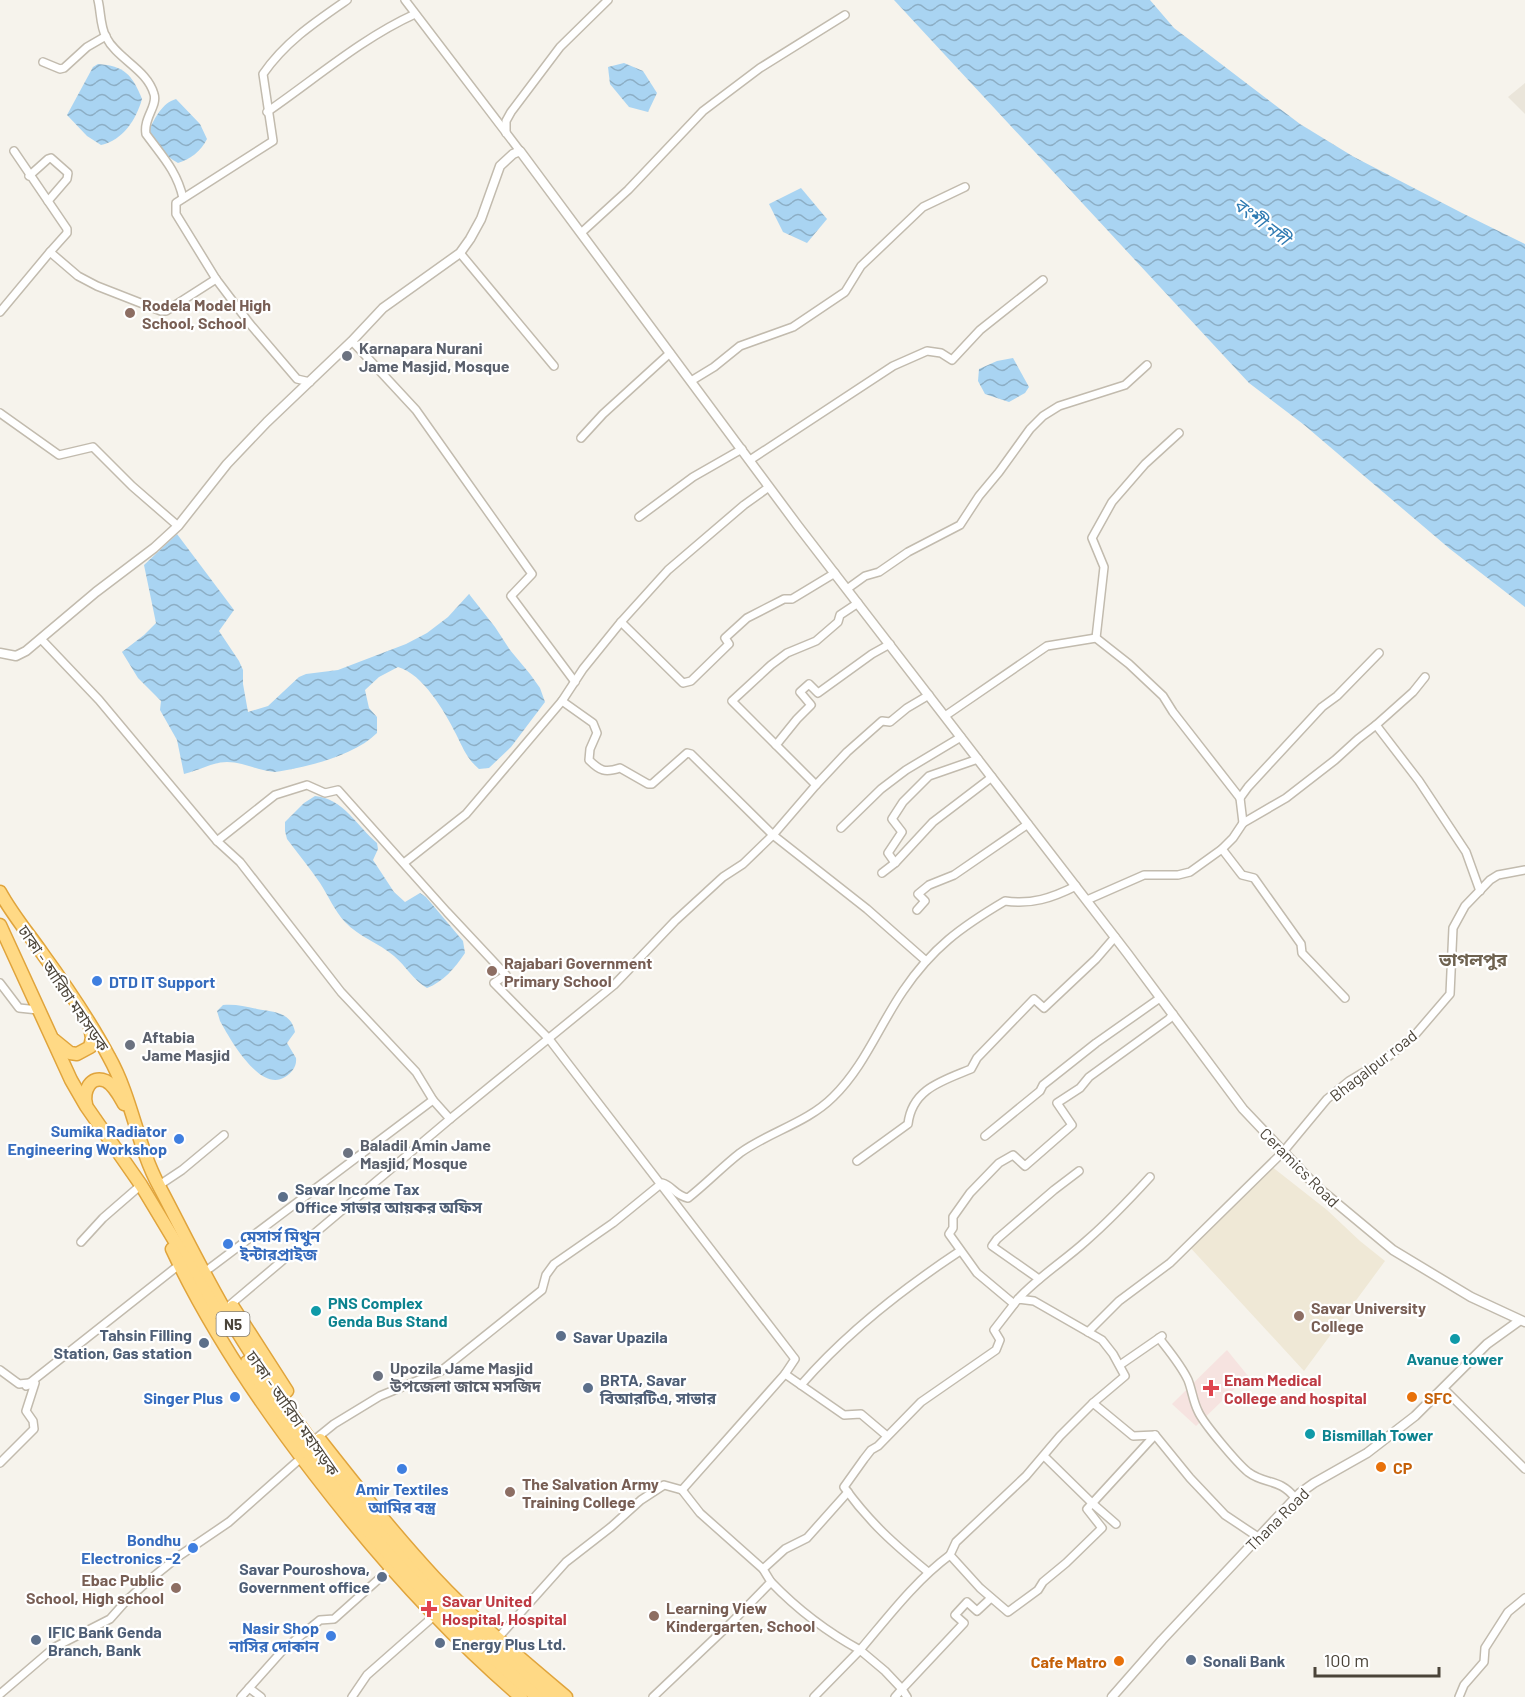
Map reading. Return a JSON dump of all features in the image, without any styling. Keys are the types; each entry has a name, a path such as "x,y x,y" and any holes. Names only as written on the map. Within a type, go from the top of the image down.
{"highway":[{"path":"0,884 2,896"},
{"name":"ঢাকা - আরিচা মহাসড়ক","path":"2,896 90,1025 118,1075 147,1163 158,1186 240,1336 314,1445 351,1494 445,1601 551,1697"},
{"name":"ঢাকা - আরিচা মহাসড়ক","path":"0,925 50,1036 86,1106 152,1202 262,1385 306,1450 392,1558 480,1646 537,1697"},
{"path":"50,1036 62,1048 77,1054 90,1047 92,1038 90,1025"},
{"path":"86,1106 85,1090 90,1083 105,1080 119,1096 133,1122"},
{"path":"152,1202 179,1264 246,1380 301,1458 390,1569 434,1616 521,1697"},
{"path":"176,1218 188,1231 231,1304 318,1437 409,1550 498,1638 566,1697"}],"street":[{"path":"98,0 106,36 152,88 155,102 145,126 146,134 175,172 183,198"},
{"path":"310,382 297,379 249,324 216,279 176,214 176,203 273,141 263,74 274,57 302,31 347,0"},
{"path":"0,653 16,656 41,639 96,592 154,548 178,526 227,464 267,422 352,341 382,308 460,252 470,239 481,219 500,166 513,154 520,152 405,0"},
{"path":"506,133 506,121 511,112 560,47 608,0"},
{"path":"267,112 364,43 395,23 416,14"},
{"path":"581,233 628,190 703,111 760,68 845,15"},
{"path":"43,62 60,69 64,68 87,47 106,36"},
{"path":"0,312 67,233 67,229 14,151"},
{"name":"Ceramics Road","path":"520,152 769,487 1116,938 1243,1109 1316,1186 1393,1250 1471,1297 1522,1321"},
{"path":"29,176 51,158 68,173 67,179 48,201"},
{"path":"691,381 714,367 740,346 793,327 845,292 861,266 923,207 965,187"},
{"path":"50,252 78,276 161,311 166,311 216,279"},
{"path":"460,252 554,366"},
{"path":"750,460 893,366 927,351 941,353 952,360 980,330 1042,280"},
{"path":"352,341 416,410 532,574 511,596 574,682"},
{"path":"581,438 603,414 670,352"},
{"path":"847,589 866,576 879,572 908,552 960,525 1030,429 1044,416 1059,406 1125,385 1147,365"},
{"path":"0,413 59,455 93,447 132,486 178,526"},
{"path":"1096,638 1104,567 1092,538 1112,502 1145,464 1179,433"},
{"path":"639,517 693,477 742,449"},
{"path":"404,862 466,814 562,701 621,622 668,570 744,505 769,487"},
{"path":"621,622 683,683 691,681 729,644 725,638 747,618 784,598 792,599 835,573"},
{"path":"816,785 732,701 771,665 787,653 816,641 838,622 840,615 858,603"},
{"path":"945,716 1047,646 1096,638 1137,670 1163,696 1240,798 1244,823"},
{"path":"41,639 99,700 217,841 240,862 341,992 416,1072 433,1100 450,1119"},
{"path":"776,745 811,705 800,692 809,684 818,693 872,654 890,644"},
{"path":"1240,798 1322,707 1337,696 1379,653"},
{"path":"1087,900 1143,875 1178,875 1190,872 1222,849 1244,823 1286,798 1335,760 1413,692 1425,678"},
{"path":"231,1304 450,1119 614,985 675,921 723,877 743,864 773,835 816,785 862,738 882,721 890,722 907,708 929,695"},
{"path":"562,701 593,723 597,733 590,749 589,760 598,770 607,772 620,768 652,784 687,753 691,754 773,835 867,909 926,961"},
{"path":"1376,725 1419,781 1466,852 1479,891"},
{"path":"841,828 881,789 906,770 961,737"},
{"path":"895,863 888,853 902,832 892,819 903,802 929,776 978,759"},
{"path":"882,873 895,863 933,822 992,777"},
{"path":"217,841 275,795 308,785 325,793 338,789 506,975 494,983 549,1039 662,1183 795,1359 785,1374 682,1490"},
{"path":"917,910 925,901 918,894 929,885 954,875 1028,824"},
{"path":"1222,849 1242,874 1254,878 1301,944 1302,953 1345,998"},
{"name":"Bhagalpur road","path":"1088,1332 1119,1301 1170,1263 1283,1152 1328,1099 1349,1081 1384,1060 1414,1036 1450,994 1453,928 1465,906 1498,875 1525,870"},
{"path":"662,1183 667,1184 678,1196 688,1198 740,1153 808,1117 833,1098 861,1063 903,990 947,939 1005,901 1039,902 1076,886"},
{"path":"857,1161 908,1124 909,1112 931,1086 971,1069 977,1058 1034,999 1044,1008 1116,938"},
{"path":"0,983 20,1008 38,1010"},
{"path":"985,1136 1040,1091 1043,1085 1068,1064 1160,998"},
{"path":"814,1697 860,1650 928,1572 950,1555 956,1542 1026,1476 1060,1436 1093,1403 1125,1376 1102,1340 1034,1301 1016,1302 977,1274 949,1234 953,1228 953,1216 970,1193 999,1163 1013,1155 1025,1166 1072,1125 1057,1103 1080,1088 1089,1077 1173,1014"},
{"path":"210,1268 433,1100"},
{"path":"158,1186 182,1170 224,1135"},
{"path":"1039,1279 992,1246 997,1239 1079,1171"},
{"path":"928,1572 883,1534 844,1487 871,1450 878,1446 921,1402 996,1350 1000,1340 994,1330 1016,1302 1039,1279 1120,1210 1150,1177"},
{"path":"318,1437 334,1424 380,1396 441,1371 542,1290 546,1275 554,1264 613,1223 662,1183"},
{"path":"81,1242 103,1218 141,1185"},
{"path":"801,1385 824,1358 862,1323 920,1277 960,1251"},
{"path":"35,1383 26,1386 179,1264"},
{"name":"Thana Road","path":"1112,1697 1295,1498 1314,1483 1367,1453 1415,1416 1486,1344 1522,1321"},
{"path":"1120,1365 1161,1337 1187,1378 1198,1412 1211,1430 1248,1472 1281,1485 1288,1489 1295,1498"},
{"path":"0,1370 19,1384 35,1383"},
{"path":"785,1374 844,1415 861,1414 887,1436"},
{"path":"0,1463 34,1429 33,1421 26,1411 35,1383"},
{"path":"1443,1388 1525,1469"},
{"path":"1093,1403 1133,1436 1155,1435"},
{"path":"950,1555 991,1598 1008,1612 1038,1590 1042,1582 1066,1563 1102,1528 1086,1509 1155,1435"},
{"path":"1155,1435 1190,1478 1226,1515 1258,1537"},
{"path":"1044,1456 1116,1524"},
{"path":"1,1695 55,1647 110,1619 148,1581 179,1556 229,1522 301,1458"},
{"path":"498,1638 566,1562 641,1500 664,1485 682,1490 700,1513 763,1569 771,1582 819,1625 860,1650 885,1671 908,1697"},
{"path":"763,1569 785,1549 807,1538 848,1492"},
{"path":"241,1697 283,1650 320,1620 334,1619 390,1569"},
{"path":"653,1697 771,1582"},
{"path":"895,1697 964,1623 956,1615 967,1602 977,1611 991,1598"},
{"path":"1459,1697 1464,1685 1484,1662 1485,1648 1508,1612 1525,1598"},
{"path":"352,1697 367,1675 434,1616"},
{"path":"249,1688 261,1697"}],"shaded area":[{"path":"1525,83 1525,114 1508,97"},
{"name":"Savar University College","path":"1271,1166 1327,1210 1385,1261 1304,1371 1186,1243"},
{"name":"Enam Medical College and hospital","path":"1227,1350 1248,1376 1196,1426 1172,1404"}],"water":[{"name":"বংশী নদী","path":"894,0 1150,0 1174,28 1300,124 1354,157 1525,244 1525,607 1450,549 1303,424 1249,383"},
{"path":"624,63 643,71 657,93 648,112 629,107 610,84 608,67"},
{"path":"98,64 121,69 131,77 142,99 128,128 116,139 101,145 87,136 67,115 93,67"},
{"path":"176,99 200,124 207,139 195,154 178,163 168,157 149,130 163,107"},
{"path":"801,188 827,219 807,243 783,232 769,204"},
{"path":"1013,358 1029,387 1025,393 1009,402 985,394 978,381 979,369 997,361"},
{"path":"177,534 234,610 219,631 243,670 248,712 268,706 299,677 338,670 406,644 427,633 448,617 469,594 540,688 545,702 511,747 489,768 479,769 471,761 446,715 432,695 416,677 398,667 379,677 365,690 369,708 377,717 377,733 356,748 315,764 275,772 227,762 216,763 184,774 177,740 160,710 161,701 138,678 122,652 156,623 144,565"},
{"path":"315,796 334,802 342,808 377,843 378,849 373,860 394,892 405,902 420,893 426,897 463,941 465,953 453,969 438,982 427,988 394,956 345,922 320,883 287,839 285,822 304,803"},
{"path":"223,1005 275,1012 289,1020 295,1032 287,1043 296,1058 295,1066 290,1073 275,1080 266,1078 247,1062 220,1021 217,1011"}],"place":[{"name":"Rodela Model High School, School","path":"130,313"},
{"name":"Karnapara Nurani Jame Masjid, Mosque","path":"347,356"},
{"name":"Rajabari Government Primary School","path":"492,971"},
{"name":"DTD IT Support","path":"97,981"},
{"name":"Aftabia Jame Masjid","path":"130,1045"},
{"name":"Sumika Radiator Engineering Workshop","path":"179,1139"},
{"name":"Baladil Amin Jame Masjid, Mosque","path":"348,1153"},
{"name":"Savar Income Tax Office সাভার আয়কর অফিস","path":"283,1197"},
{"name":"মেসার্স মিথুন ইন্টারপ্রাইজ","path":"228,1244"},
{"name":"PNS Complex Genda Bus Stand","path":"316,1311"},
{"name":"Savar University College","path":"1299,1316"},
{"name":"Savar Upazila","path":"561,1336"},
{"name":"Avanue tower","path":"1455,1339"},
{"name":"Tahsin Filling Station, Gas station","path":"204,1343"},
{"name":"Upozila Jame Masjid উপজেলা জামে মসজিদ","path":"378,1376"},
{"name":"BRTA, Savar বিআরটিএ, সাভার","path":"588,1388"},
{"name":"Enam Medical College and hospital","path":"1211,1388"},
{"name":"Singer Plus","path":"235,1397"},
{"name":"SFC","path":"1412,1397"},
{"name":"Bismillah Tower","path":"1310,1434"},
{"name":"CP","path":"1381,1467"},
{"name":"Amir Textiles আমির বস্ত্র","path":"402,1469"},
{"name":"The Salvation Army Training College","path":"510,1492"},
{"name":"Bondhu Electronics -2","path":"193,1548"},
{"name":"Savar Pouroshova, Government office","path":"382,1577"},
{"name":"Ebac Public School, High school","path":"176,1588"},
{"name":"Savar United Hospital, Hospital","path":"429,1609"},
{"name":"Learning View Kindergarten, School","path":"654,1616"},
{"name":"Nasir Shop নাসির দোকান","path":"331,1636"},
{"name":"IFIC Bank Genda Branch, Bank","path":"36,1640"},
{"name":"Energy Plus Ltd.","path":"440,1643"},
{"name":"Sonali Bank","path":"1191,1660"},
{"name":"Cafe Matro","path":"1119,1661"}],"district":[{"name":"ভাগলপুর","path":"1473,959"}]}
